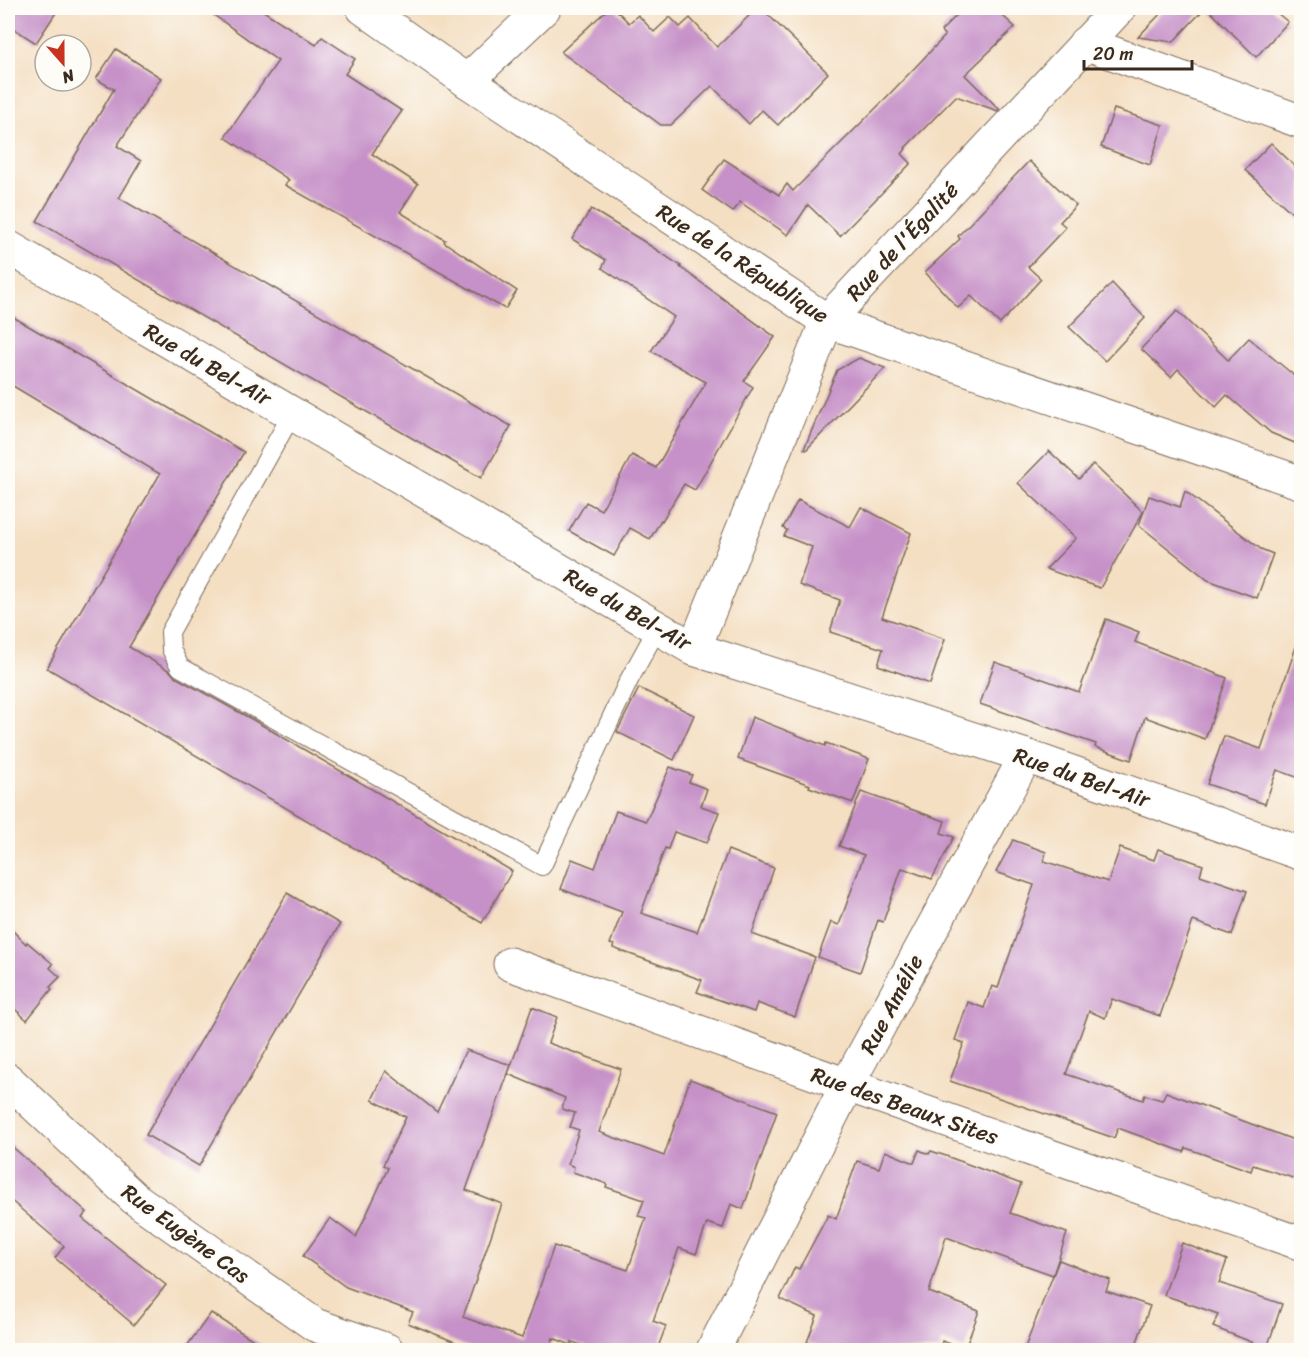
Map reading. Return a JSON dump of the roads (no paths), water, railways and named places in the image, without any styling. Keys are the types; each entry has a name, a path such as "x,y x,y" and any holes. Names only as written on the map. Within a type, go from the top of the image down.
{"street":[{"name":"Rue de la République","path":"363,8 467,81 827,321 1302,483"},
{"path":"467,81 544,8"},
{"name":"Rue de l'Égalité","path":"694,649 827,321 1119,8"},
{"path":"1085,44 1302,122"},
{"name":"Rue du Bel-Air","path":"8,247 694,649 1026,756 1302,854"},
{"name":"Rue Amélie","path":"713,1350 847,1085 1026,756"},
{"name":"Rue des Beaux Sites","path":"510,964 1302,1244"},
{"name":"Rue Eugène Cas","path":"8,1080 134,1198 315,1325 387,1350"}],"lane":[{"path":"292,414 170,632 171,649 180,667 542,866 629,680 658,627"}]}
